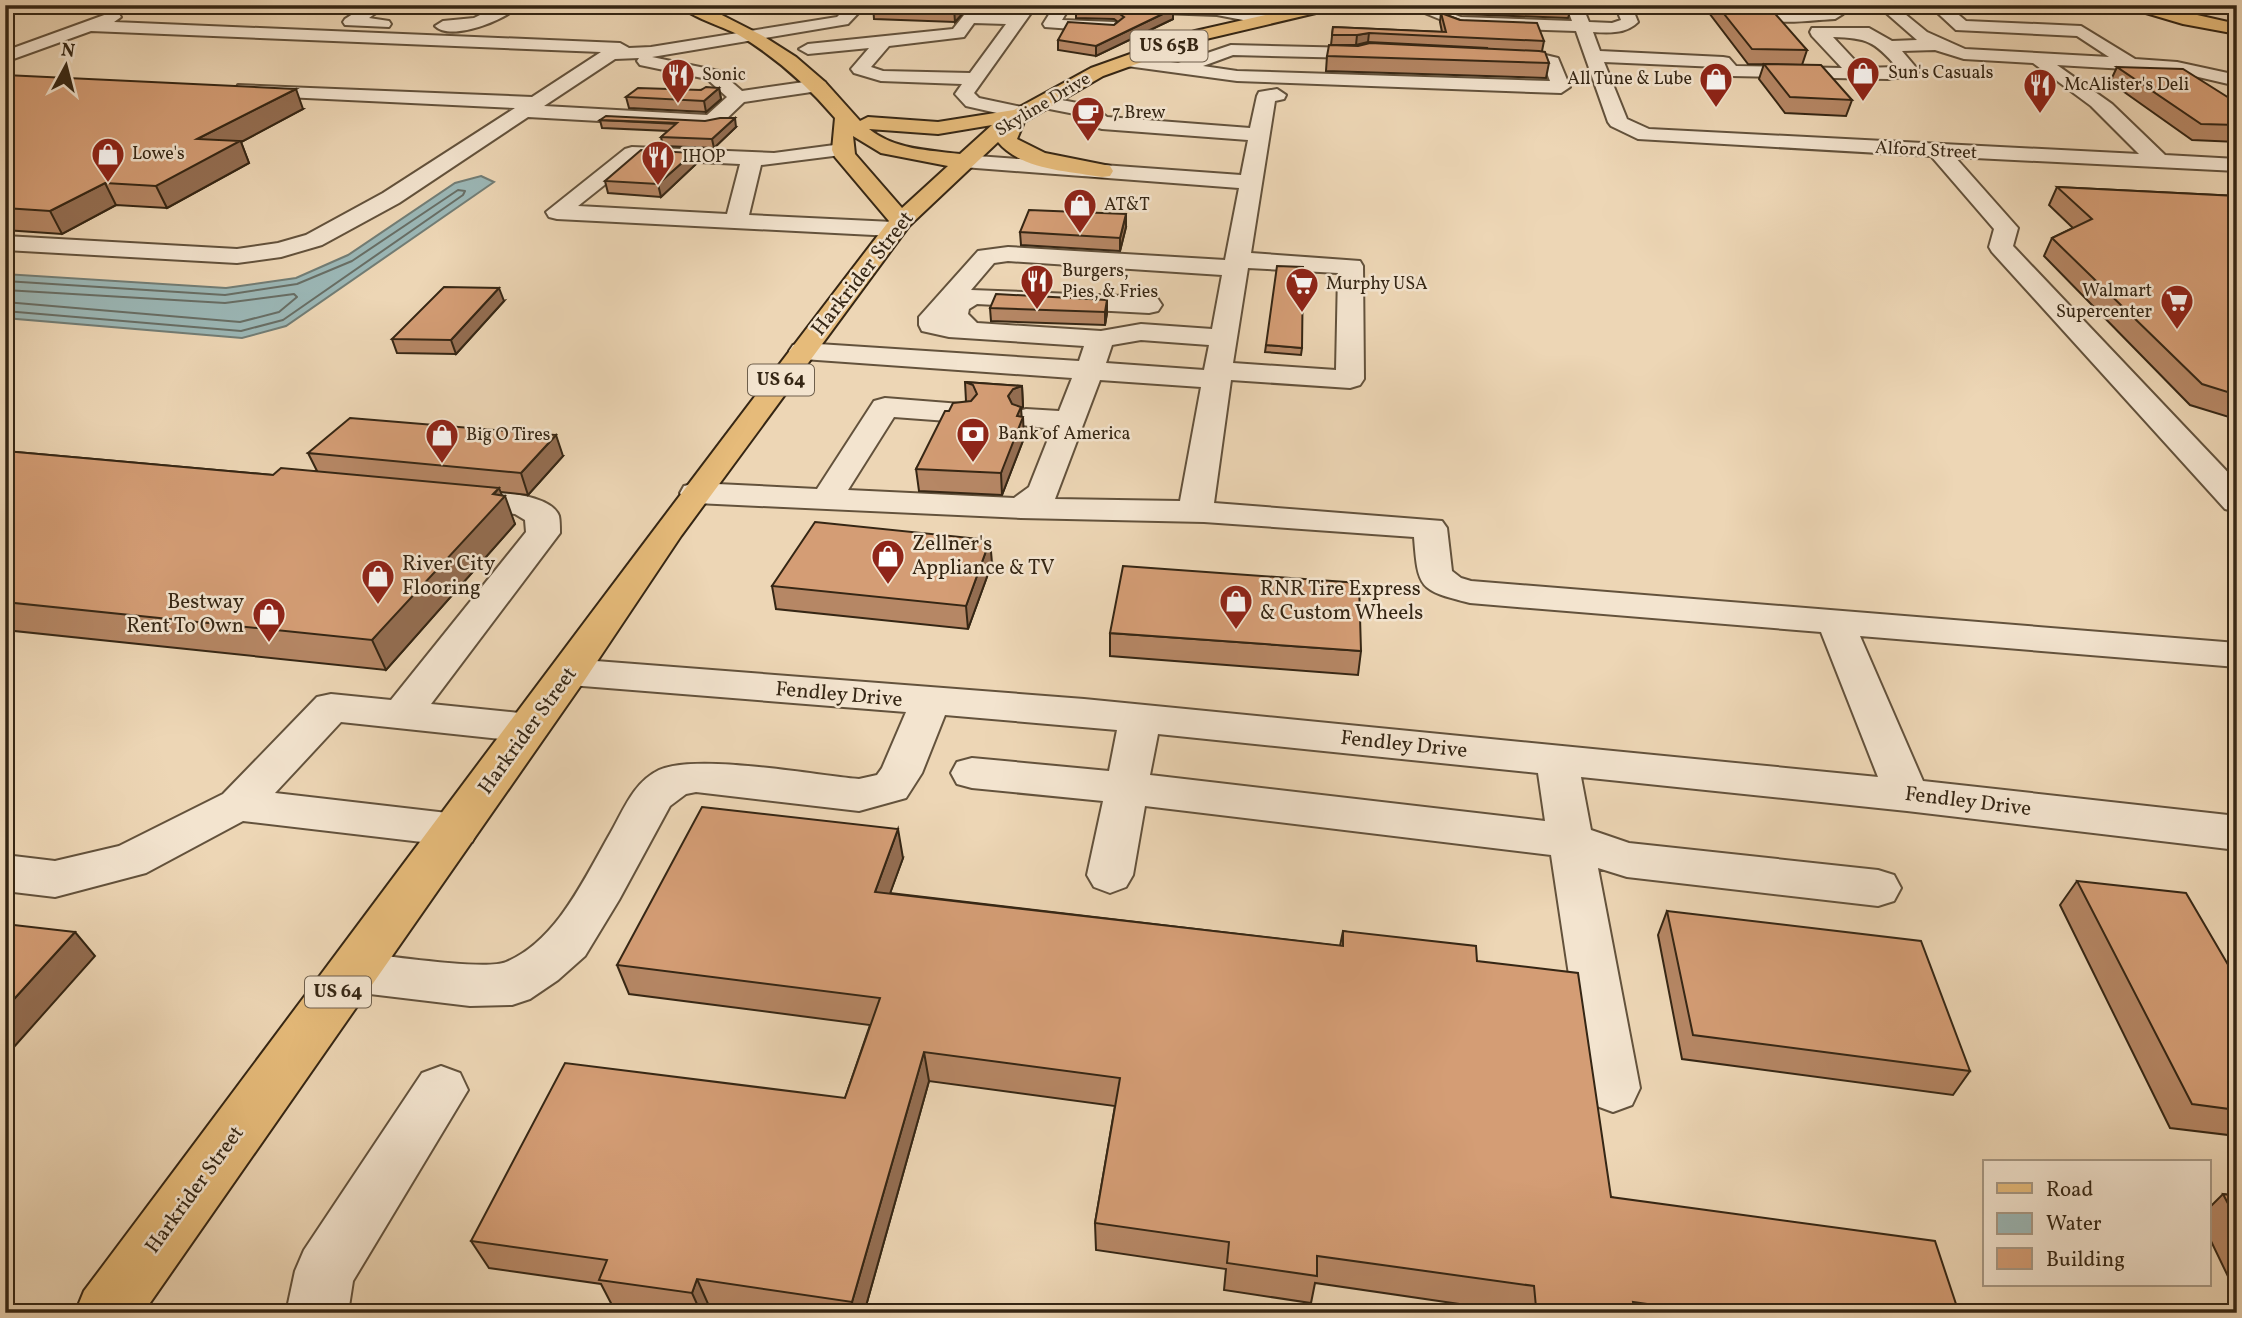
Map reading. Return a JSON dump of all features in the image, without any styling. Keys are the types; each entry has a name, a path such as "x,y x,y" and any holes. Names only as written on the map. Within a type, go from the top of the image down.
{"main road":[{"path":"688,5 721,20 778,54 818,86 844,119 882,146 904,153 963,161"},
{"name":"Skyline Drive","path":"963,161 1021,114 1097,72 1266,12 1290,14 1331,5"},
{"path":"2135,5 2175,17 2237,29"},
{"path":"844,119 909,128 938,128 1021,114"},
{"path":"1021,114 1008,133 1007,140 1012,146 1032,156 1102,171"},
{"path":"844,119 844,153 897,225"},
{"name":"Harkrider Street","path":"106,1313 570,672 696,493 897,225 963,161"}],"street":[{"path":"379,5 352,22 468,25 478,23 512,5"},
{"path":"610,54 651,52 808,27 842,20 858,5"},
{"path":"1021,114 973,102 964,94 1029,5"},
{"path":"1063,5 1051,24 1126,27"},
{"path":"1079,5 1266,12"},
{"path":"1413,5 1459,22 1583,28 1614,28 1630,22 1623,5"},
{"path":"1574,5 1594,56 1723,62 1739,83 1712,82"},
{"path":"1747,5 1755,12 1769,15 1835,14 1835,8 1831,5"},
{"path":"1430,12 1475,6"},
{"path":"1887,7 1941,8 1962,26 2092,25 2130,64"},
{"path":"1887,7 1934,45"},
{"path":"5,57 127,12"},
{"path":"782,13 808,27"},
{"path":"930,78 970,19 1017,20"},
{"path":"5,243 237,256 281,250 314,240 391,198 620,48 90,26"},
{"path":"1167,31 1195,37"},
{"path":"1731,71 1858,74 1910,71 1888,46 1869,33 1818,32 1858,74"},
{"path":"778,54 885,39 949,48"},
{"path":"862,67 885,39"},
{"path":"862,67 875,65 895,42 904,39 947,42 949,48"},
{"path":"1888,46 1934,45 1985,57 2193,69 2233,78"},
{"path":"1183,67 1231,50 1356,53 1368,50 1395,51"},
{"path":"610,54 713,75 736,95"},
{"path":"1127,61 1237,76 1561,87 1552,62 1538,58 1486,56"},
{"name":"Alford Street","path":"1594,56 1618,122 1645,135 1797,145 2237,165"},
{"path":"1632,58 1643,79"},
{"path":"2039,60 2102,105 2131,132 2140,146 2159,161"},
{"path":"862,67 860,69 881,76 975,79"},
{"path":"1097,72 1199,90"},
{"path":"696,91 736,95 818,86"},
{"path":"232,89 707,121 715,119 736,95"},
{"path":"586,114 613,93"},
{"path":"1204,512 1196,498 1264,95"},
{"path":"1041,102 1086,110 1102,123 1259,135"},
{"path":"1783,124 1797,145"},
{"path":"1961,137 1979,153"},
{"path":"1938,151 2006,228 2001,247 2237,502"},
{"path":"844,153 787,165 763,159 632,153 557,212 736,222 897,225"},
{"path":"736,222 763,159"},
{"path":"2099,159 2146,177 2237,181"},
{"path":"963,161 1251,182"},
{"path":"803,351 1090,371 1350,379 1350,266 1163,264 1008,254 987,256 932,317 932,325 948,329 1101,339 1141,332 1224,338"},
{"path":"1141,332 1163,264"},
{"path":"960,283 1151,299"},
{"path":"1068,337 1043,328 962,322 954,317 956,306 965,299 976,296 1151,299"},
{"path":"1021,508 1044,492 1101,339"},
{"path":"827,498 885,407 961,413"},
{"path":"1026,418 1071,421"},
{"path":"696,493 1021,508 1204,512 1430,528 1436,575 1442,582 1462,591 2237,654"},
{"path":"402,714 543,533 542,516 523,505 428,496"},
{"path":"1836,622 1907,795"},
{"name":"Fendley Drive","path":"570,672 1140,719 1907,795 2237,833"},
{"path":"352,972 470,985 512,984 541,966 568,942 603,887 654,795 674,781 696,777 859,795 891,787 901,772 930,702"},
{"path":"5,873 55,879 130,861 238,805 331,706 529,728"},
{"path":"1110,875 1140,719"},
{"path":"1558,760 1613,1088"},
{"path":"972,773 1127,788 1572,841 1627,860 1878,888"},
{"path":"238,805 456,830"},
{"path":"317,1313 325,1271 441,1090"}],"water":[{"path":"481,176 494,182 286,326 242,338 5,318 5,274 226,288 296,278 348,255 455,183"}],"building":[{"path":"873,5 957,5 954,8"},
{"path":"1456,5 1567,5 1570,12 1463,8"},
{"path":"1717,5 1761,5 1770,8 1807,50 1752,49"},
{"path":"1076,8 1173,9 1096,46 1058,40 1068,22 1114,25 1124,17 1114,10"},
{"path":"1441,13 1460,20 1537,23 1544,41 1369,33 1332,35 1333,27 1446,32"},
{"path":"1370,43 1539,51 1545,52 1549,63 1327,56 1329,45 1358,46"},
{"path":"1764,64 1821,65 1852,100 1790,97"},
{"path":"2117,67 2183,69 2237,103 2237,125 2201,124"},
{"name":"Lowe's","path":"5,75 296,89 197,139 240,141 156,186 105,183 50,211 5,208"},
{"path":"706,87 719,88 704,101 626,97 638,88 701,90"},
{"path":"606,116 705,121 735,118 712,139 661,137 677,123 600,120"},
{"path":"641,150 693,153 658,184 605,181"},
{"name":"Walmart Supercenter","path":"2057,187 2237,196 2237,395 2202,384 2052,238 2092,219"},
{"path":"1029,210 1126,214 1120,238 1020,232"},
{"path":"1277,266 1303,267 1302,348 1266,345"},
{"path":"444,287 499,288 451,340 392,339"},
{"path":"996,294 1107,300 1105,312 990,308"},
{"name":"Bank of America","path":"965,382 1022,386 1013,389 1008,396 1012,404 1021,407 1017,416 1023,417 1001,473 916,469 945,411 949,411 953,403 971,401 977,394 973,385"},
{"path":"350,418 556,435 521,473 308,453"},
{"path":"5,451 273,475 281,468 499,488 493,494 505,496 372,640 5,602"},
{"name":"Zellner's Appliance & TV","path":"815,522 990,540 966,606 772,586"},
{"name":"RNR Tire Express & Custom Wheels","path":"1123,566 1359,583 1361,651 1110,633"},
{"path":"702,807 898,829 875,892 1343,946 1343,931 1476,946 1477,961 1578,973 1611,1197 1935,1241 1959,1313 1710,1313 1633,1302 1635,1313 1572,1313 1536,1307 1534,1286 1317,1256 1317,1276 1227,1263 1229,1242 1095,1223 1120,1078 924,1052 852,1302 697,1279 692,1293 599,1280 607,1260 471,1241 565,1063 845,1098 880,998 617,965"},
{"path":"2077,881 2186,893 2237,980 2237,1110 2192,1104"},
{"path":"1667,911 1921,941 1970,1071 1693,1035"},
{"path":"5,924 75,932 5,1009"},
{"path":"2223,1194 2237,1196 2237,1221"}],"place":[{"name":"Sun's Casuals","path":"1863,103"},
{"name":"Sonic","path":"678,105"},
{"name":"All Tune & Lube","path":"1716,109"},
{"name":"McAlister's Deli","path":"2040,115"},
{"name":"7 Brew","path":"1088,143"},
{"name":"Lowe's","path":"108,184"},
{"name":"IHOP","path":"658,187"},
{"name":"AT&T","path":"1080,235"},
{"name":"Burgers, Pies, & Fries","path":"1037,311"},
{"name":"Murphy USA","path":"1302,314"},
{"name":"Walmart Supercenter","path":"2177,331"},
{"name":"Bank of America","path":"973,464"},
{"name":"Big O Tires","path":"442,465"},
{"name":"Zellner's Appliance & TV","path":"888,586"},
{"name":"River City Flooring","path":"378,606"},
{"name":"RNR Tire Express & Custom Wheels","path":"1236,631"},
{"name":"Bestway Rent To Own","path":"269,644"}]}
